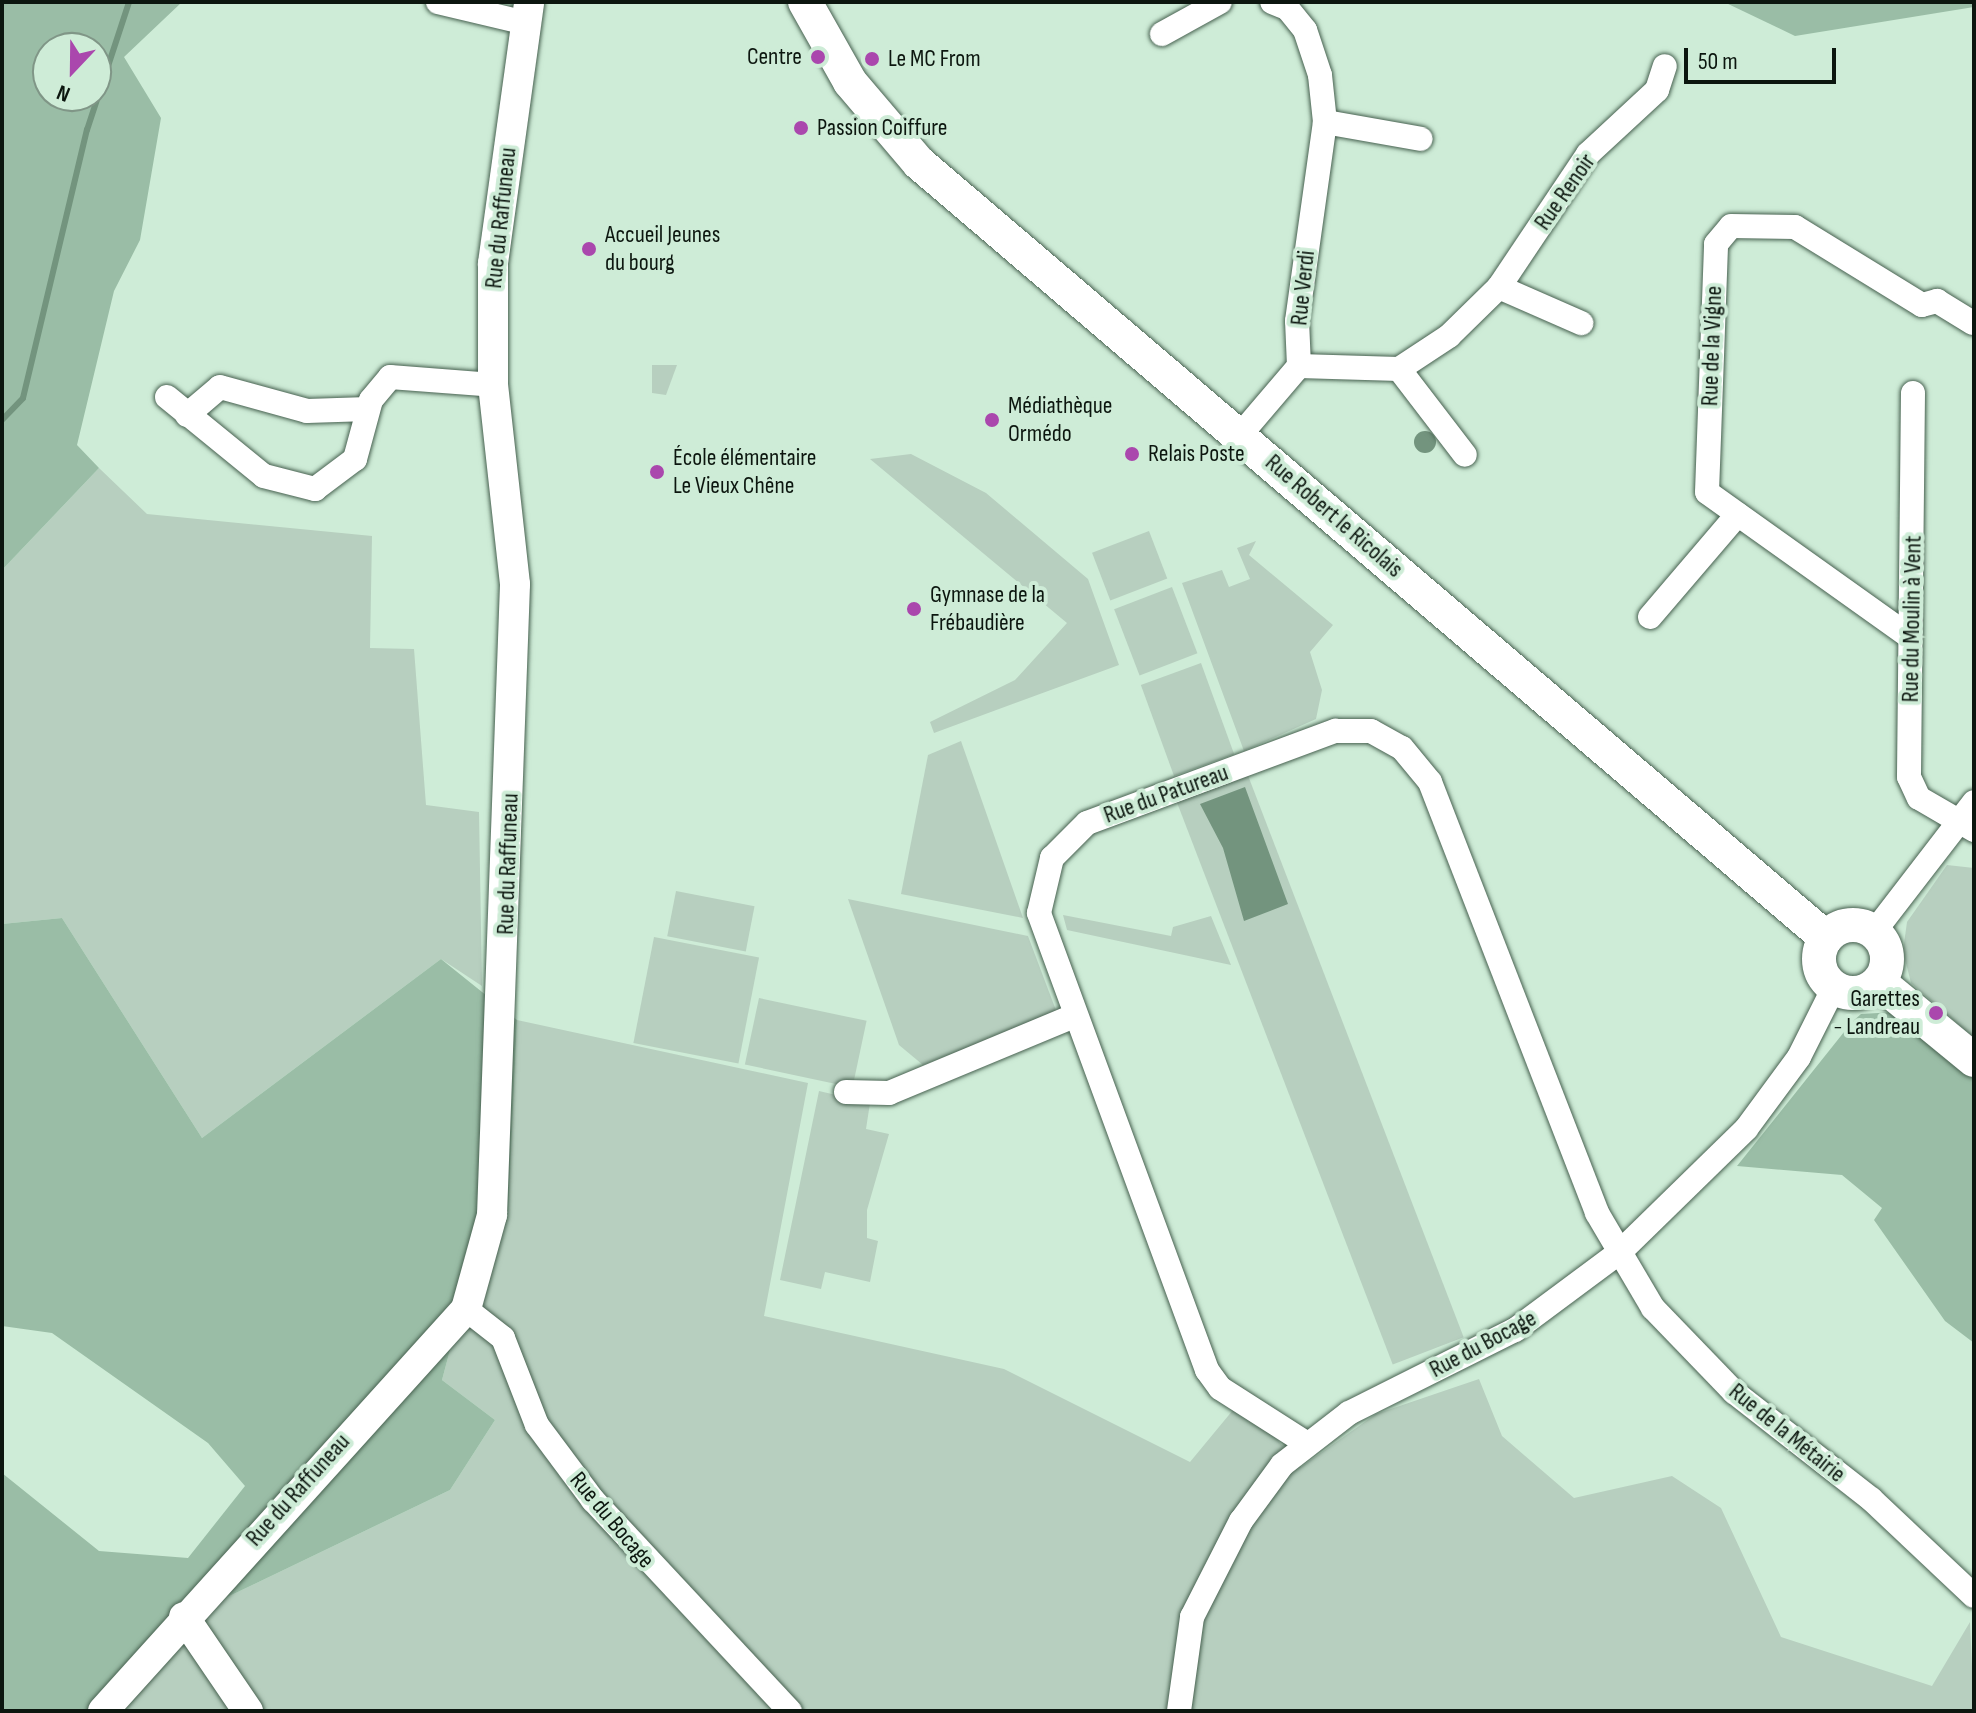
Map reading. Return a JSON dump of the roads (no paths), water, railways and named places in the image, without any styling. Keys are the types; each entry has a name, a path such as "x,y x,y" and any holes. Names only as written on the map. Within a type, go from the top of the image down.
{"main road":[{"name":"Rue Robert le Ricolais","path":"805,2 850,82 919,163 1241,434 1826,938"},
{"path":"1848,925 1874,932 1886,956 1879,982 1857,993 1834,987 1819,964 1826,938 1848,925"},
{"path":"1879,982 1974,1060"}],"street":[{"path":"438,2 527,12"},
{"path":"1162,34 1220,2"},
{"name":"Rue Verdi","path":"1284,4 1315,54 1325,122 1297,321 1299,366"},
{"name":"Rue du Raffuneau","path":"103,1711 184,1617 466,1309 492,1215 510,819 515,584 493,385 493,252 527,12"},
{"name":"Rue Renoir","path":"1399,369 1449,336 1499,287 1588,154 1657,90 1665,66"},
{"path":"1325,122 1421,139"},
{"name":"Rue de la Vigne","path":"1910,637 1707,492 1722,233 1731,226 1795,227 1922,305 1937,301 1973,323"},
{"path":"1499,287 1581,323"},
{"path":"1241,434 1299,366 1399,369 1465,455"},
{"path":"167,397 264,476 315,489 355,459 368,409 390,377 493,385"},
{"path":"187,415 220,387 307,411 368,409"},
{"name":"Rue du Moulin à Vent","path":"1913,393 1909,777 1919,798 1965,827"},
{"path":"1650,617 1738,514"},
{"name":"Rue du Patureau","path":"1306,1443 1220,1388 1207,1370 1074,1016 1039,913 1065,838 1335,731 1371,731 1402,748 1430,782 1591,1199 1620,1252"},
{"path":"1874,932 1965,827 1974,802"},
{"name":"Rue du Bocage","path":"1179,1711 1192,1617 1214,1566 1252,1504 1306,1443 1392,1390 1515,1330 1620,1252 1746,1129 1799,1057 1834,987"},
{"path":"846,1092 889,1093 1074,1016"},
{"name":"Rue de la Métairie","path":"1620,1252 1692,1353 1871,1499 1974,1596"},
{"name":"Rue du Bocage","path":"466,1309 503,1338 537,1425 593,1500 790,1711"},
{"path":"184,1617 248,1711"}],"waterway":[{"path":"2,420 23,398 87,130 129,2"}],"place":[{"name":"Centre","path":"818,57"},
{"name":"Le MC From","path":"872,59"},
{"name":"Passion Coiffure","path":"801,128"},
{"name":"Accueil Jeunes du bourg","path":"589,249"},
{"name":"Médiathèque Ormédo","path":"992,420"},
{"name":"Relais Poste","path":"1132,454"},
{"name":"École élémentaire Le Vieux Chêne","path":"657,472"},
{"name":"Gymnase de la Frébaudière","path":"914,609"},
{"name":"Garettes - Landreau","path":"1936,1013"}]}
